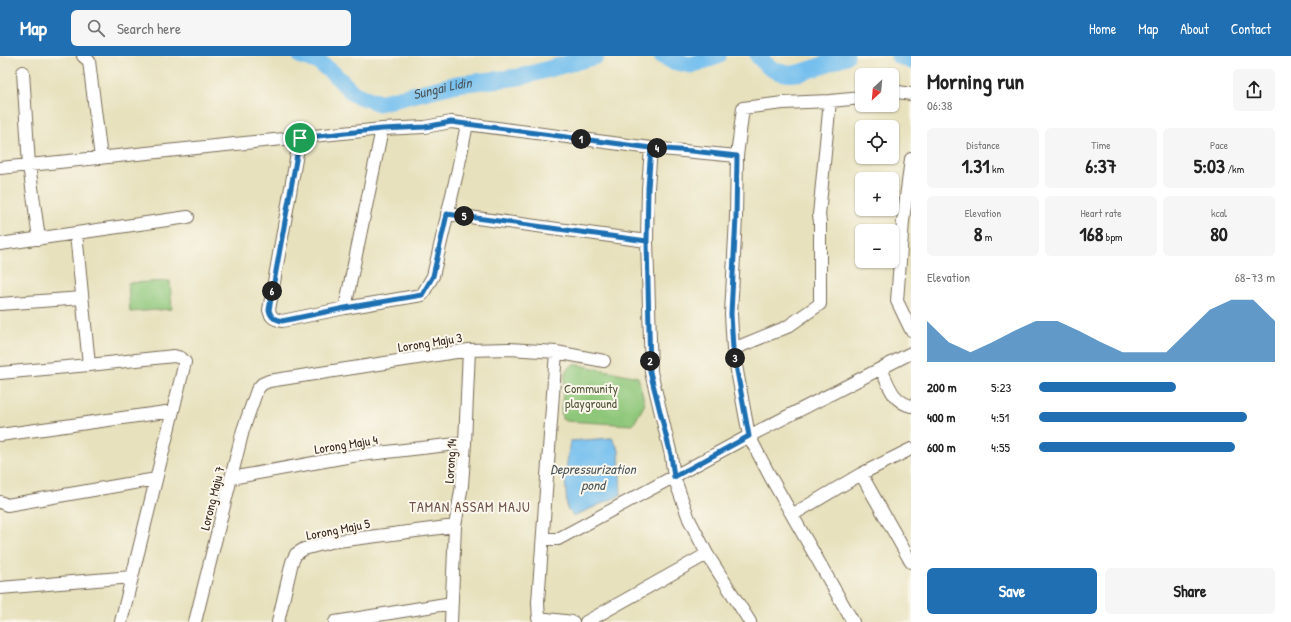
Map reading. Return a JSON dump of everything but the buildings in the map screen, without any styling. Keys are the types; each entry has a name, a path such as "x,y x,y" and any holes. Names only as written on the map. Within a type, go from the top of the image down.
{"street":[{"path":"83,56 89,61 101,158"},
{"path":"24,72 29,165 39,239"},
{"path":"899,92 911,94"},
{"path":"853,622 749,436 733,349 731,314 736,217 737,156 743,108 783,103 855,99"},
{"path":"733,349 787,327 820,304 819,215 830,101"},
{"path":"0,168 382,129 425,127 451,122 651,148 737,156"},
{"path":"300,138 269,310 270,316 275,320 282,321 345,308 422,295 433,276 467,124"},
{"path":"345,308 382,129"},
{"path":"651,148 648,188 647,241 650,372 671,455 674,477 688,519 748,622"},
{"path":"911,159 908,206 897,301 911,330"},
{"path":"447,214 647,241"},
{"path":"0,244 188,217"},
{"path":"76,233 88,365"},
{"path":"0,304 82,298"},
{"name":"Lorong Maju 3","path":"262,384 269,381 469,350 509,349 556,352 604,361"},
{"name":"Lorong 14","path":"451,622 455,526 462,485 469,350"},
{"path":"556,352 538,602 539,620 573,622"},
{"path":"543,539 558,539 749,436 911,353"},
{"path":"0,373 174,356 181,358 185,362 121,622"},
{"path":"881,369 895,398 900,402 911,406"},
{"name":"Lorong Maju 7","path":"195,622 243,430 257,390 262,384"},
{"path":"0,435 173,411"},
{"name":"Lorong Maju 4","path":"231,478 352,456 465,443"},
{"path":"792,515 861,474 911,448"},
{"path":"861,474 907,545 911,562"},
{"path":"0,502 7,505 156,479"},
{"name":"Lorong Maju 5","path":"278,622 292,562 296,554 304,549 330,542 455,526"},
{"path":"586,622 707,554"},
{"path":"0,588 132,577"},
{"path":"335,622 452,603"}],"green space":[{"path":"170,281 172,309 130,312 128,283"},
{"name":"Community playground","path":"574,364 638,377 645,404 633,425 566,421 562,419 561,409 566,370"}],"water":[{"name":"Depressurization pond","path":"612,438 619,450 621,495 574,516 567,509 565,477 570,441"}],"waterway":[{"name":"Sungai Lidin","path":"301,56 319,62 334,74 354,94 379,103 457,84 520,77 596,56"},
{"name":"Sungai Lidin","path":"662,56 672,61 691,65 718,56"},
{"name":"Sungai Lidin","path":"758,56 769,67 779,72 788,73 798,73 846,56"},
{"name":"Sungai Lidin","path":"899,56 911,61"}],"district":[{"name":"TAMAN ASSAM MAJU","path":"470,507"}],"route":[{"path":"300,138 269,310 270,316 275,320 282,321 345,308 422,295 433,276 447,214 647,241 648,188 651,148 737,156 736,217 731,314 733,349 749,436 674,477 671,455 650,372 647,241 648,188 651,148 451,122 425,127 382,129 300,138"}]}
